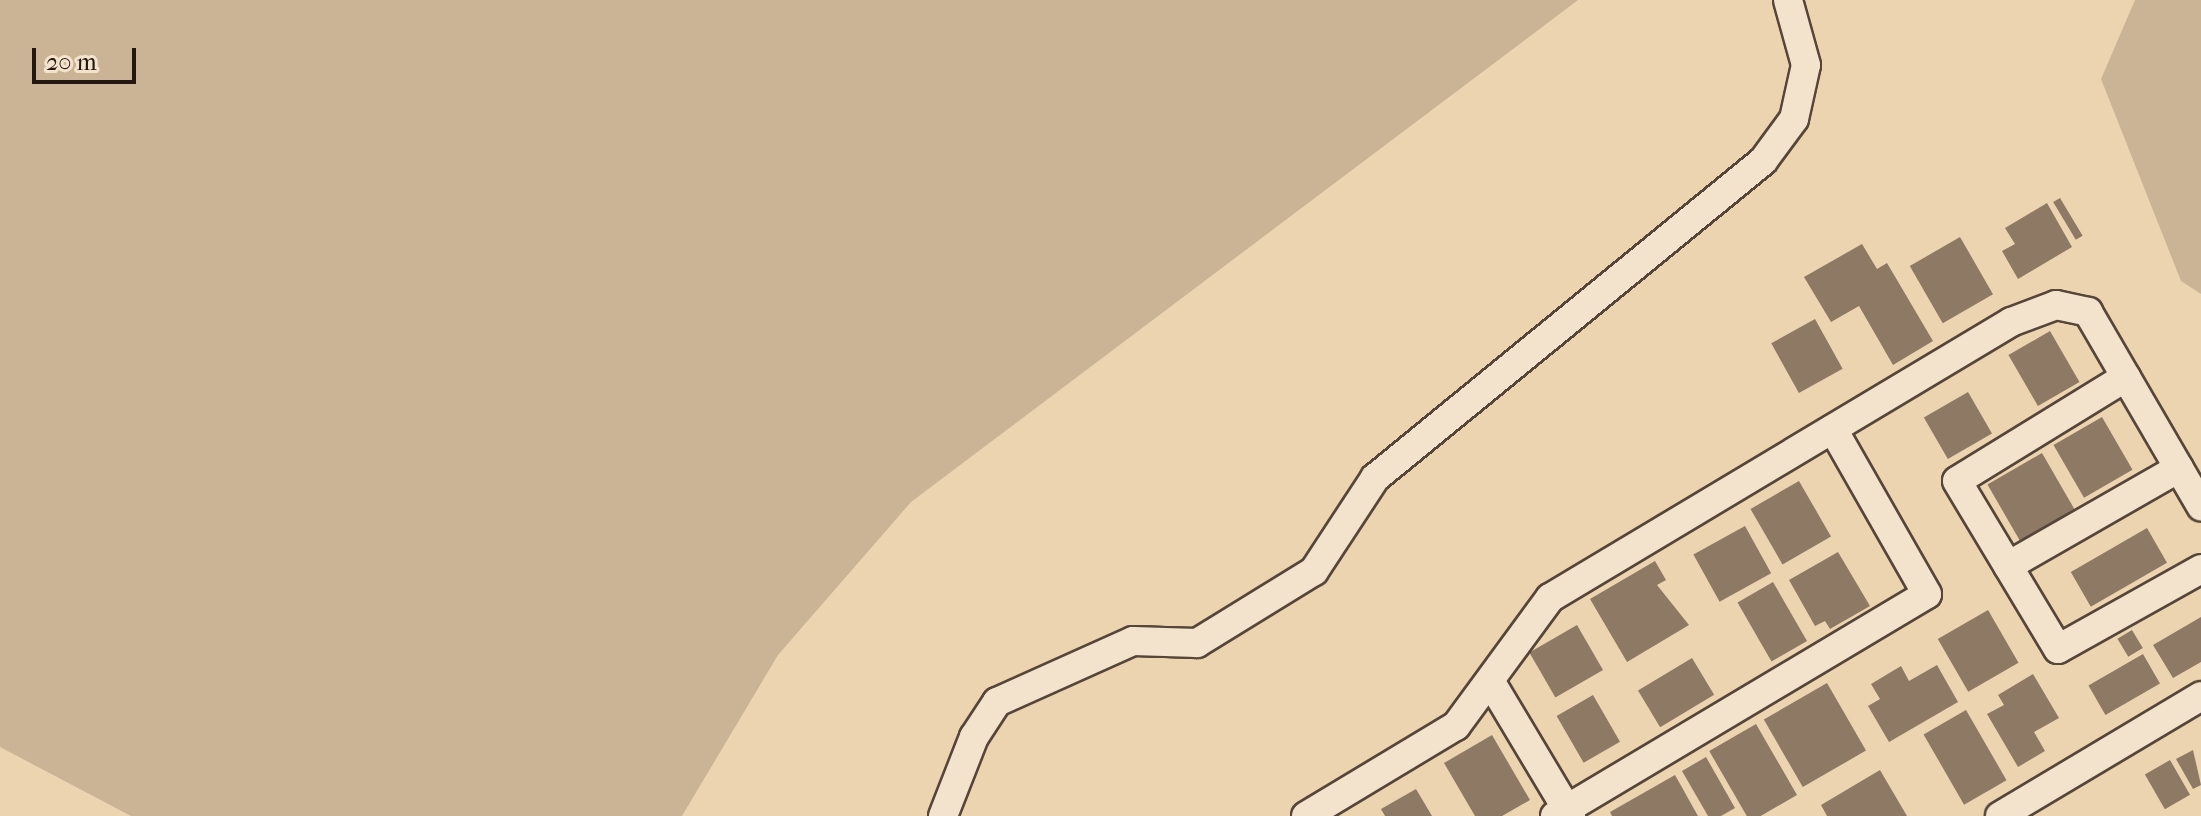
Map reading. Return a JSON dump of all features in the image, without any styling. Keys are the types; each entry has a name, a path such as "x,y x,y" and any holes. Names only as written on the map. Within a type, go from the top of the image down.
{"street":[{"path":"943,816 974,737 997,702 1133,641 1197,643 1314,571 1375,478 1537,353 1763,161 1794,119 1806,65 1788,0"},
{"path":"1306,816 1456,726 1492,684 1550,598 2011,322 2056,305 2088,312 2201,506"},
{"path":"2126,377 1957,481 2058,649 2201,569"},
{"path":"1492,684 1564,814 1927,594 1833,429"},
{"path":"2008,566 2179,468"},
{"path":"2000,816 2201,696"}],"shaded area":[{"path":"0,0 1578,0 911,502 778,655 682,816 131,816 0,747"},
{"path":"2135,0 2201,0 2201,294 2181,281 2101,79"}],"building":[{"path":"2060,198 2083,236 2076,240 2053,202"},
{"path":"2047,203 2072,247 2018,279 2002,251 2015,244 2005,228"},
{"path":"1960,237 1993,294 1943,323 1910,266"},
{"path":"1862,244 1877,269 1887,263 1933,341 1893,365 1859,306 1831,322 1804,277"},
{"path":"1815,319 1843,369 1799,393 1771,343"},
{"path":"2050,331 2080,382 2038,406 2008,355"},
{"path":"1968,392 1992,434 1948,459 1924,418"},
{"path":"2102,417 2132,470 2084,498 2054,445"},
{"path":"2042,453 2076,511 2021,543 1987,484"},
{"path":"1799,481 1831,536 1783,564 1751,509"},
{"path":"1745,526 1771,573 1720,602 1693,555"},
{"path":"2147,528 2167,563 2091,607 2071,572"},
{"path":"1838,552 1870,606 1830,629 1825,621 1815,626 1789,580"},
{"path":"1655,561 1666,580 1657,585 1689,625 1627,662 1590,599"},
{"path":"1773,582 1807,641 1771,661 1737,602"},
{"path":"1988,610 2018,663 1968,692 1938,639"},
{"path":"2201,617 2201,662 2173,678 2153,645"},
{"path":"1577,625 1603,670 1555,698 1529,652"},
{"path":"2132,630 2143,648 2128,657 2117,639"},
{"path":"2143,654 2160,683 2105,715 2088,686"},
{"path":"1692,658 1714,695 1660,727 1638,690"},
{"path":"1937,665 1958,702 1889,742 1868,706 1880,699 1871,684 1901,666 1909,681"},
{"path":"2033,674 2059,718 2034,732 2045,751 2018,767 1987,714 2004,705 1998,695"},
{"path":"1827,683 1866,751 1803,787 1764,720"},
{"path":"1593,695 1620,742 1584,763 1557,716"},
{"path":"1966,710 2006,780 1964,805 1924,734"},
{"path":"1756,724 1797,795 1761,816 1747,816 1709,751"},
{"path":"1492,735 1530,800 1502,816 1475,816 1444,763"},
{"path":"2193,750 2201,785 2193,789 2176,759"},
{"path":"1706,757 1735,808 1721,816 1708,816 1682,771"},
{"path":"2170,760 2190,795 2165,809 2145,775"},
{"path":"1880,770 1907,816 1827,816 1821,805"},
{"path":"1675,775 1698,816 1612,816 1610,812"},
{"path":"1416,789 1432,816 1385,816 1381,809"}]}
